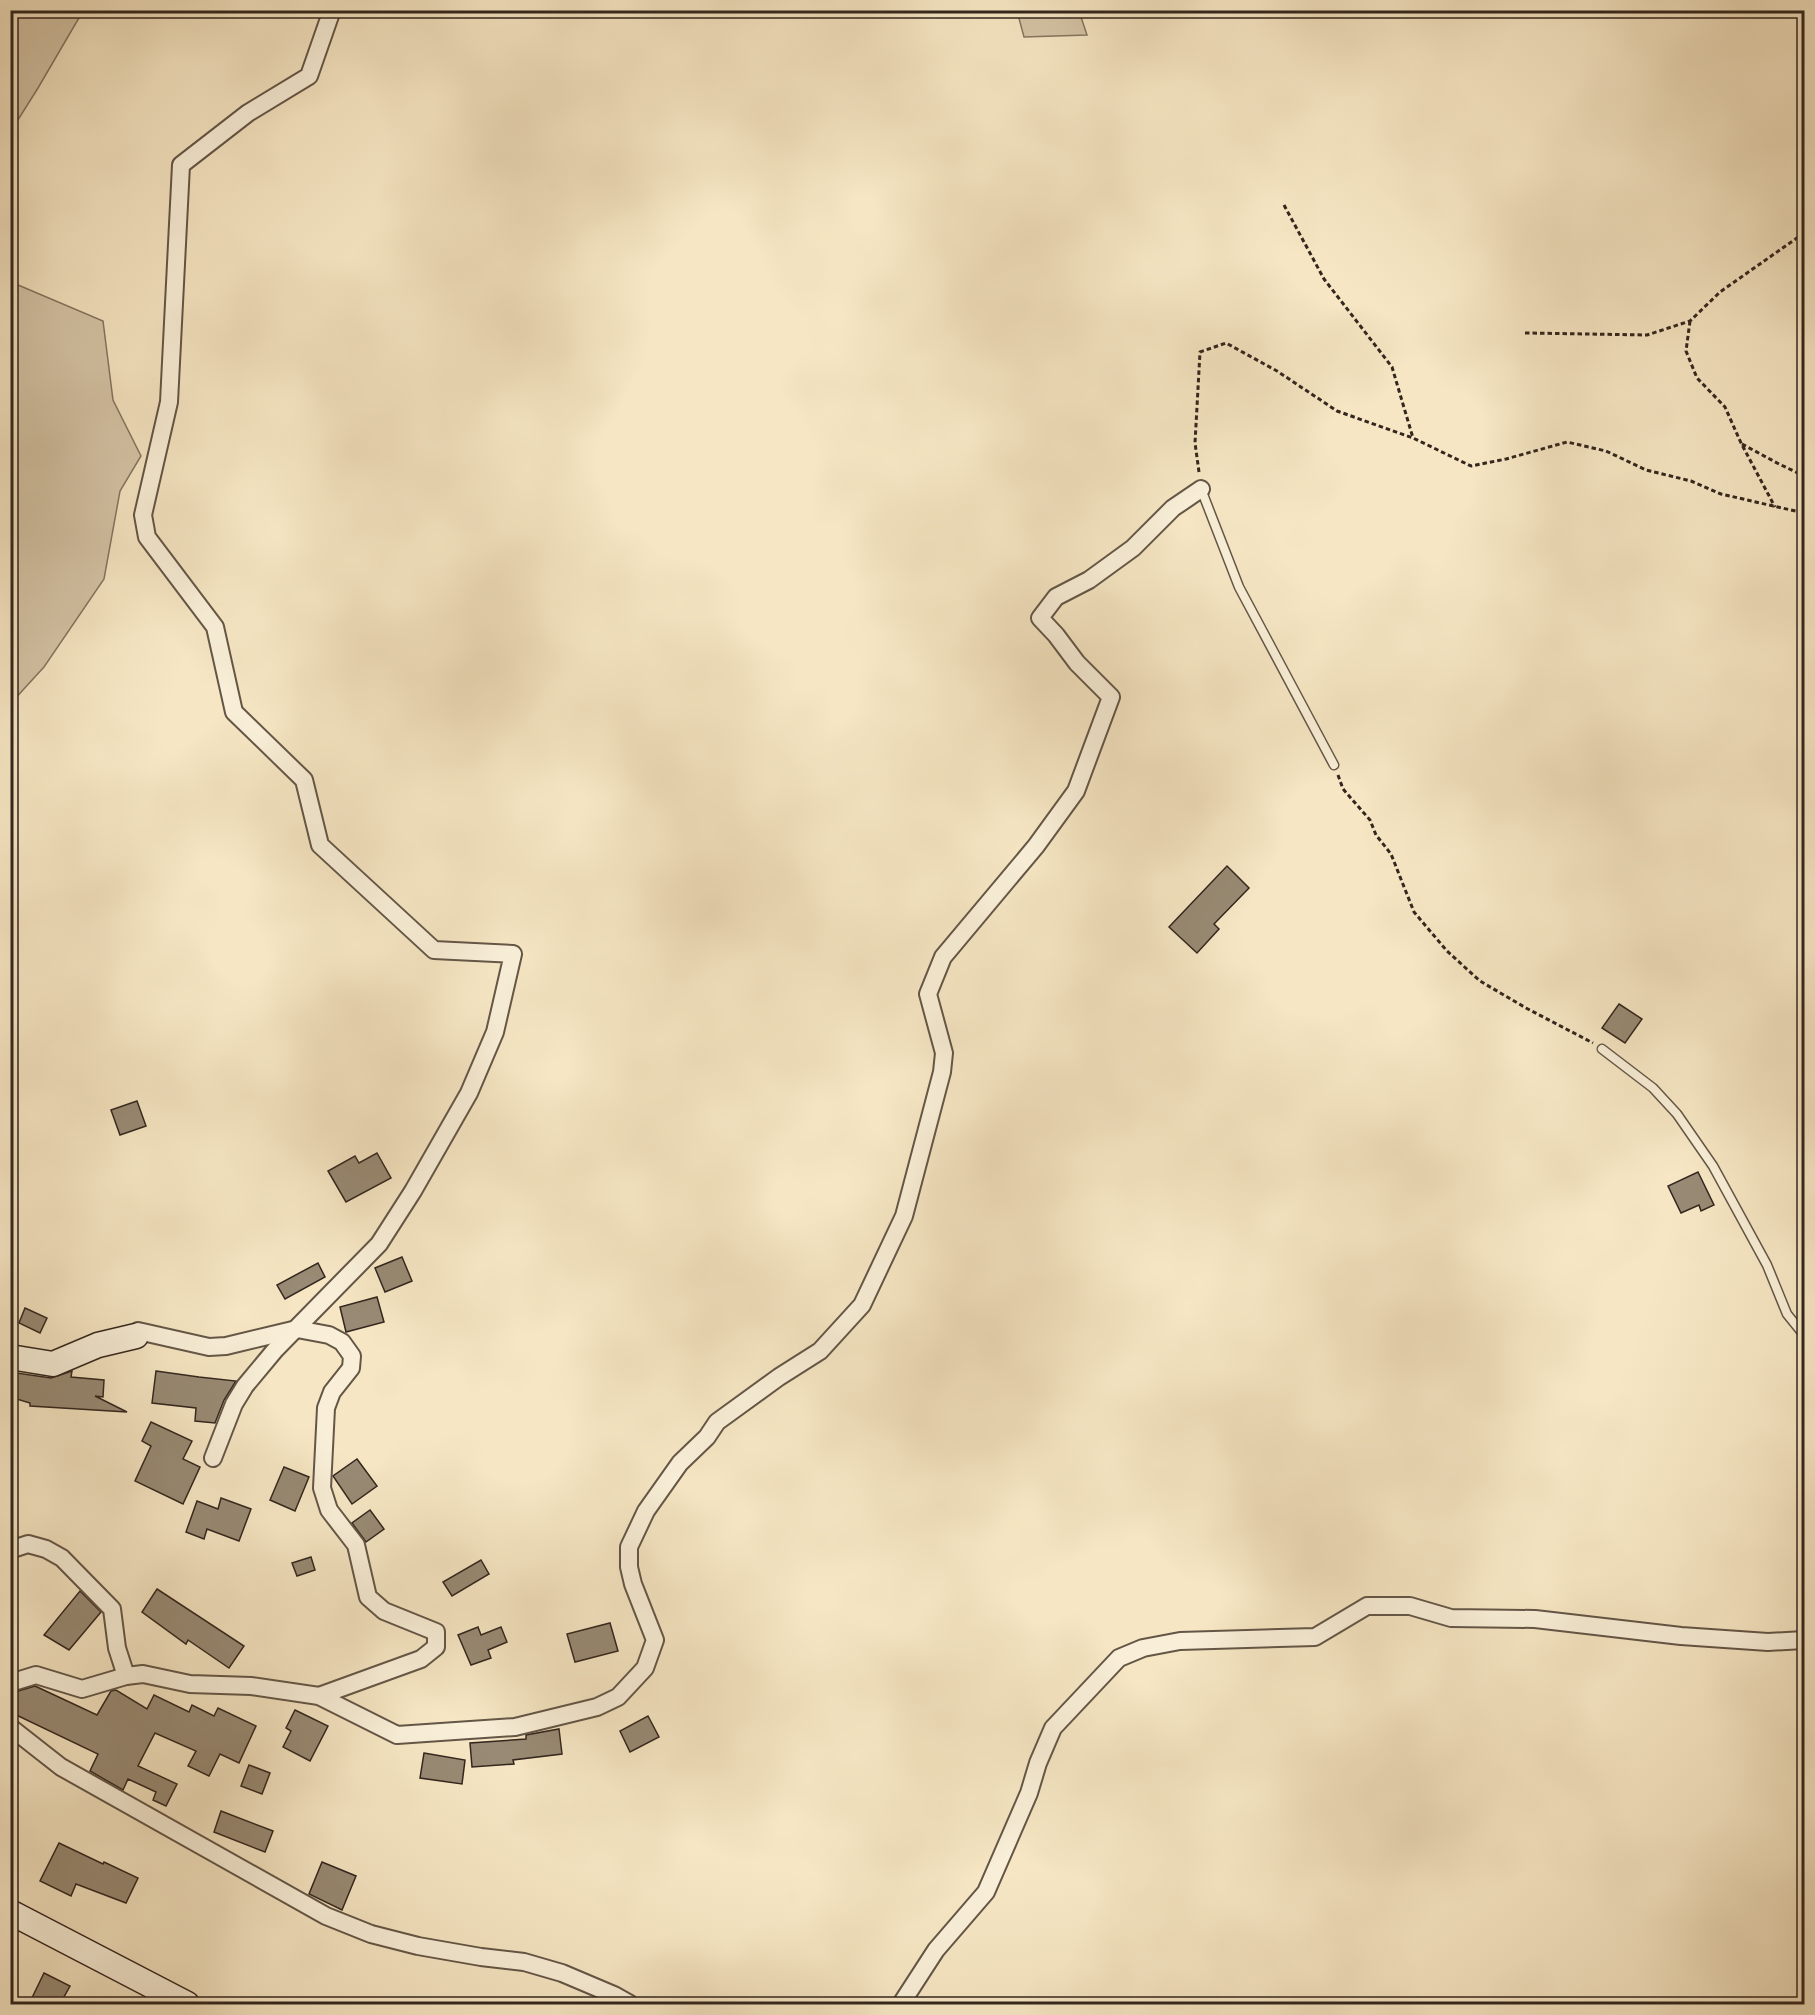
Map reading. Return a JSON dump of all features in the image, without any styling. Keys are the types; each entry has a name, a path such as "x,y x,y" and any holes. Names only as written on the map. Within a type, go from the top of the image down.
{"street":[{"path":"213,1458 234,1404 245,1386 379,1245 413,1191 469,1093 495,1032 513,954 434,950 321,844 304,780 234,712 215,627 147,537 143,515 169,402 181,165 248,113 309,76 332,10"},
{"path":"10,1683 36,1675 82,1689 126,1676 143,1674 190,1684 251,1686 320,1696 397,1735 515,1727 597,1707 618,1697 645,1668 655,1640 633,1584 629,1567 629,1547 646,1511 680,1463 707,1437 717,1422 779,1377 820,1351 862,1305 904,1216 942,1072 944,1053 928,994 943,957 1036,846 1076,791 1084,771 1111,697 1077,663 1040,618 1056,597 1089,580 1133,548 1173,508 1201,489"},
{"path":"10,1357 53,1364 98,1345 136,1336 138,1331 208,1347 226,1346 297,1329 329,1335 342,1342 352,1356 351,1368 332,1392 326,1408 322,1488 329,1510 356,1545 368,1597 384,1611 436,1632 436,1647 421,1659 320,1696"},
{"path":"10,1550 28,1544 45,1549 62,1558 112,1609 117,1648 126,1676"},
{"path":"901,2004 936,1950 986,1893 1029,1793 1038,1763 1053,1728 1119,1658 1143,1648 1180,1641 1315,1637 1367,1606 1410,1606 1451,1618 1535,1619 1681,1636 1768,1642 1804,1640"},
{"path":"10,1727 61,1767 326,1916 371,1934 417,1946 524,1962 553,1970 630,2004"},
{"path":"10,1912 188,2004"}],"lane":[{"path":"1201,489 1239,587 1334,765"},
{"path":"1602,1049 1653,1088 1677,1114 1713,1166 1767,1265 1788,1314 1804,1335"}],"path":[{"path":"1284,205 1324,279 1392,367 1413,438"},
{"path":"1525,333 1647,335 1690,321 1720,292 1804,233"},
{"path":"1690,321 1686,351 1697,378 1725,407 1775,507"},
{"path":"1201,489 1195,442 1200,352 1226,343 1277,371 1337,411 1413,438 1471,466 1567,442 1606,451 1646,470 1690,481 1721,494 1804,513"},
{"path":"1741,443 1804,476"},
{"path":"1334,765 1343,789 1370,820 1376,835 1391,854 1414,912 1447,951 1480,981 1602,1049"}],"shaded area":[{"path":"11,10 83,11 11,131"},
{"path":"1017,11 1079,11 1087,35 1024,37"},
{"path":"11,282 103,321 113,400 141,456 120,491 104,579 44,667 11,703"}],"building":[{"path":"1227,866 1249,888 1214,924 1219,929 1197,953 1169,927"},
{"path":"1619,1004 1642,1019 1625,1043 1602,1028"},
{"path":"137,1101 146,1126 120,1135 111,1110"},
{"path":"377,1153 391,1178 346,1202 328,1171 355,1156 359,1163"},
{"path":"1698,1172 1714,1205 1701,1211 1699,1205 1681,1213 1668,1186"},
{"path":"402,1257 412,1281 385,1292 375,1268"},
{"path":"318,1263 325,1277 285,1299 277,1285"},
{"path":"377,1297 384,1322 346,1332 340,1307"},
{"path":"25,1308 47,1318 40,1333 19,1323"},
{"path":"72,1371 71,1377 104,1380 103,1397 95,1396 127,1412 30,1406 30,1403 10,1397 10,1372 51,1378"},
{"path":"156,1371 236,1381 224,1400 215,1423 195,1421 196,1408 152,1403"},
{"path":"151,1422 192,1441 183,1459 200,1467 183,1504 135,1481 151,1446 142,1441"},
{"path":"357,1459 377,1486 352,1504 333,1476"},
{"path":"284,1467 309,1477 295,1511 270,1500"},
{"path":"221,1498 251,1509 239,1541 207,1529 204,1539 186,1532 197,1501 218,1509"},
{"path":"370,1510 384,1529 366,1542 352,1523"},
{"path":"311,1557 315,1570 297,1576 292,1563"},
{"path":"481,1560 489,1574 452,1596 443,1582"},
{"path":"157,1589 244,1646 229,1668 188,1640 186,1644 142,1612"},
{"path":"80,1591 101,1612 69,1650 44,1635"},
{"path":"610,1623 618,1651 575,1662 567,1634"},
{"path":"478,1627 481,1635 501,1627 507,1642 488,1650 491,1658 471,1665 458,1635"},
{"path":"35,1686 97,1715 111,1691 116,1690 147,1709 154,1695 189,1712 192,1705 214,1716 218,1708 256,1726 239,1763 220,1754 209,1776 188,1766 196,1751 155,1733 138,1766 177,1784 166,1806 153,1800 156,1792 128,1779 123,1790 90,1771 98,1754 10,1712 10,1693 17,1694 18,1691"},
{"path":"295,1710 328,1726 310,1761 283,1747 291,1731 286,1728"},
{"path":"648,1716 659,1737 630,1752 620,1731"},
{"path":"559,1729 562,1754 513,1760 514,1764 472,1767 470,1743 526,1739 526,1735"},
{"path":"424,1753 465,1760 462,1784 420,1778"},
{"path":"249,1765 270,1773 262,1794 241,1786"},
{"path":"221,1811 273,1831 265,1852 214,1832"},
{"path":"59,1843 138,1878 126,1903 76,1884 71,1896 40,1881"},
{"path":"322,1862 356,1876 342,1910 309,1894"},
{"path":"44,1973 70,1986 60,2004 29,2004"}]}
